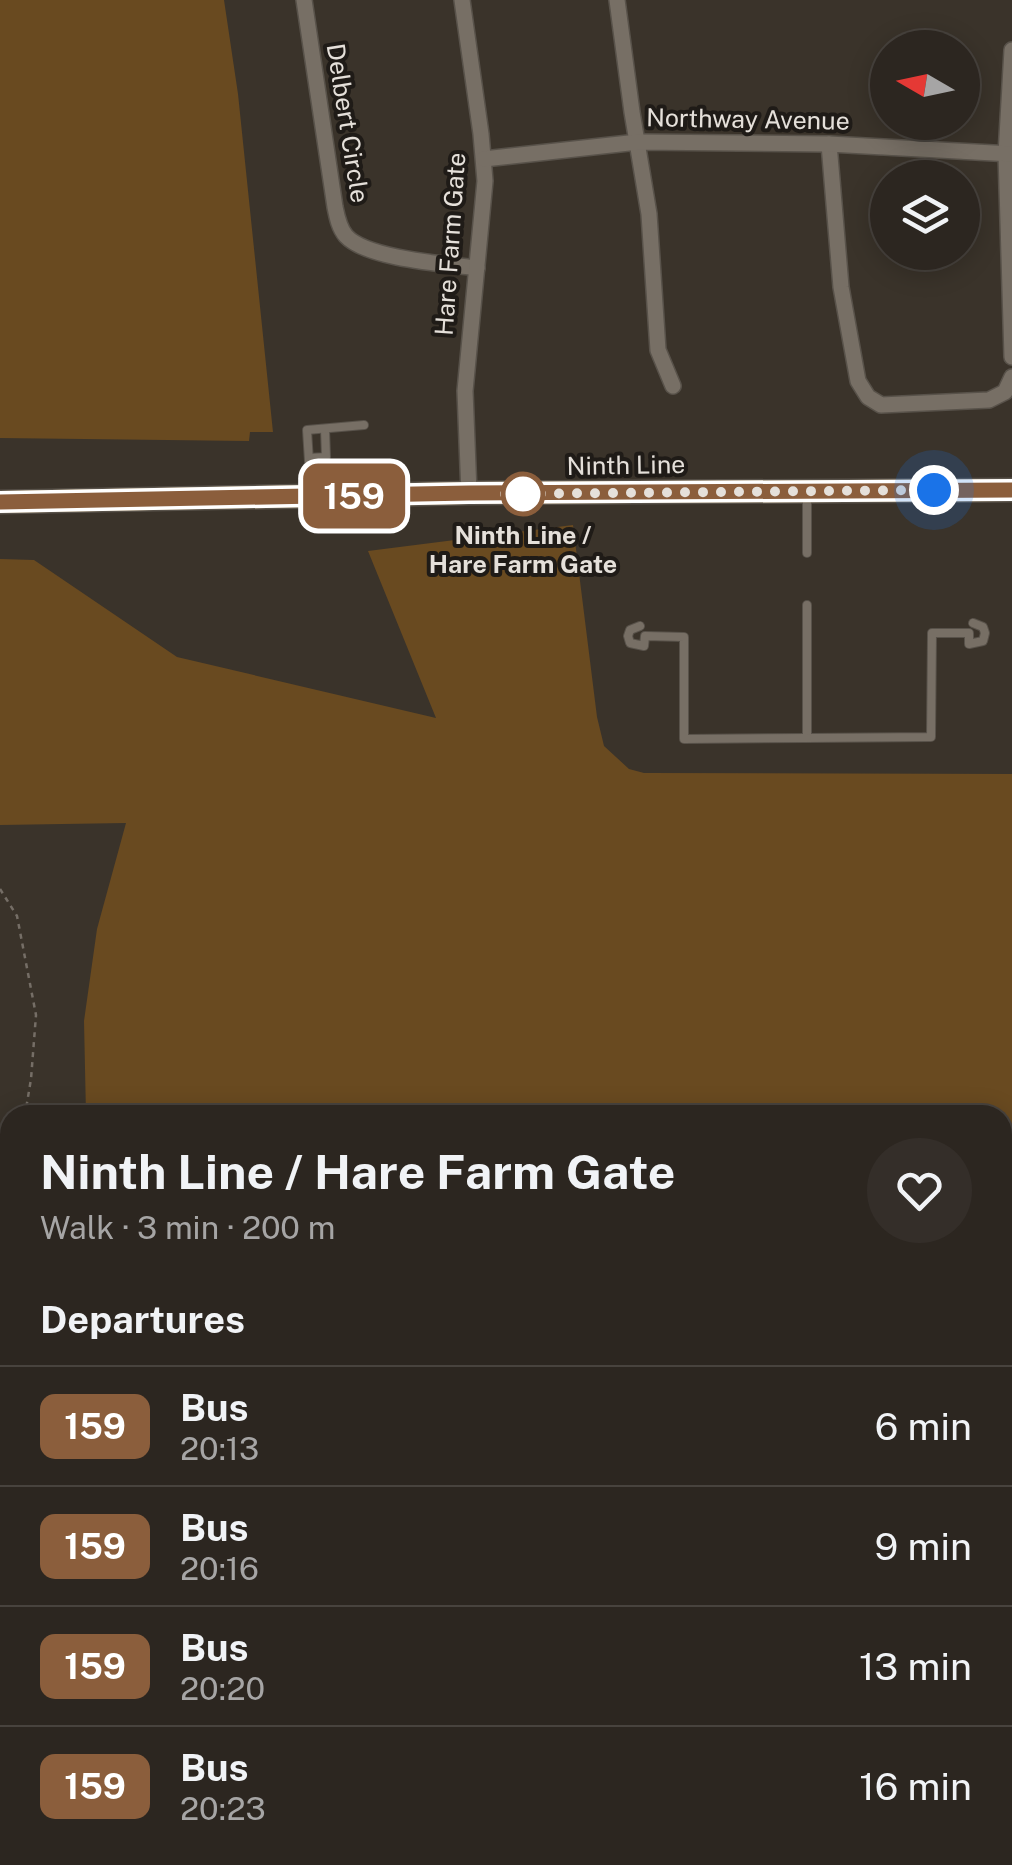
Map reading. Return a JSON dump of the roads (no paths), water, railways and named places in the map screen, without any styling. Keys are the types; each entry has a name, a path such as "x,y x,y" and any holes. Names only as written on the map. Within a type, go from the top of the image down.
{"main road":[{"name":"Ninth Line","path":"0,502 469,493 1012,490"}],"street":[{"name":"Delbert Circle","path":"304,0 336,207 344,233 354,242 380,252 476,268"},
{"name":"Hare Farm Gate","path":"462,0 484,159 483,212 465,391 469,493"},
{"path":"617,0 649,214 658,350 673,386"},
{"path":"1012,50 1012,357"},
{"name":"Northway Avenue","path":"484,159 638,142 828,144 1009,154"},
{"path":"828,144 840,287 858,381 868,397 882,404 989,400 1005,392 1012,376"}],"lane":[{"path":"311,497 307,430 364,425"},
{"path":"308,458 326,457 325,429"},
{"path":"807,491 807,553"},
{"path":"807,605 807,738"},
{"path":"643,631 684,637 684,740 931,737 932,633 971,628"}],"place":[{"name":"Ninth Line / Hare Farm Gate","path":"523,494"}]}
